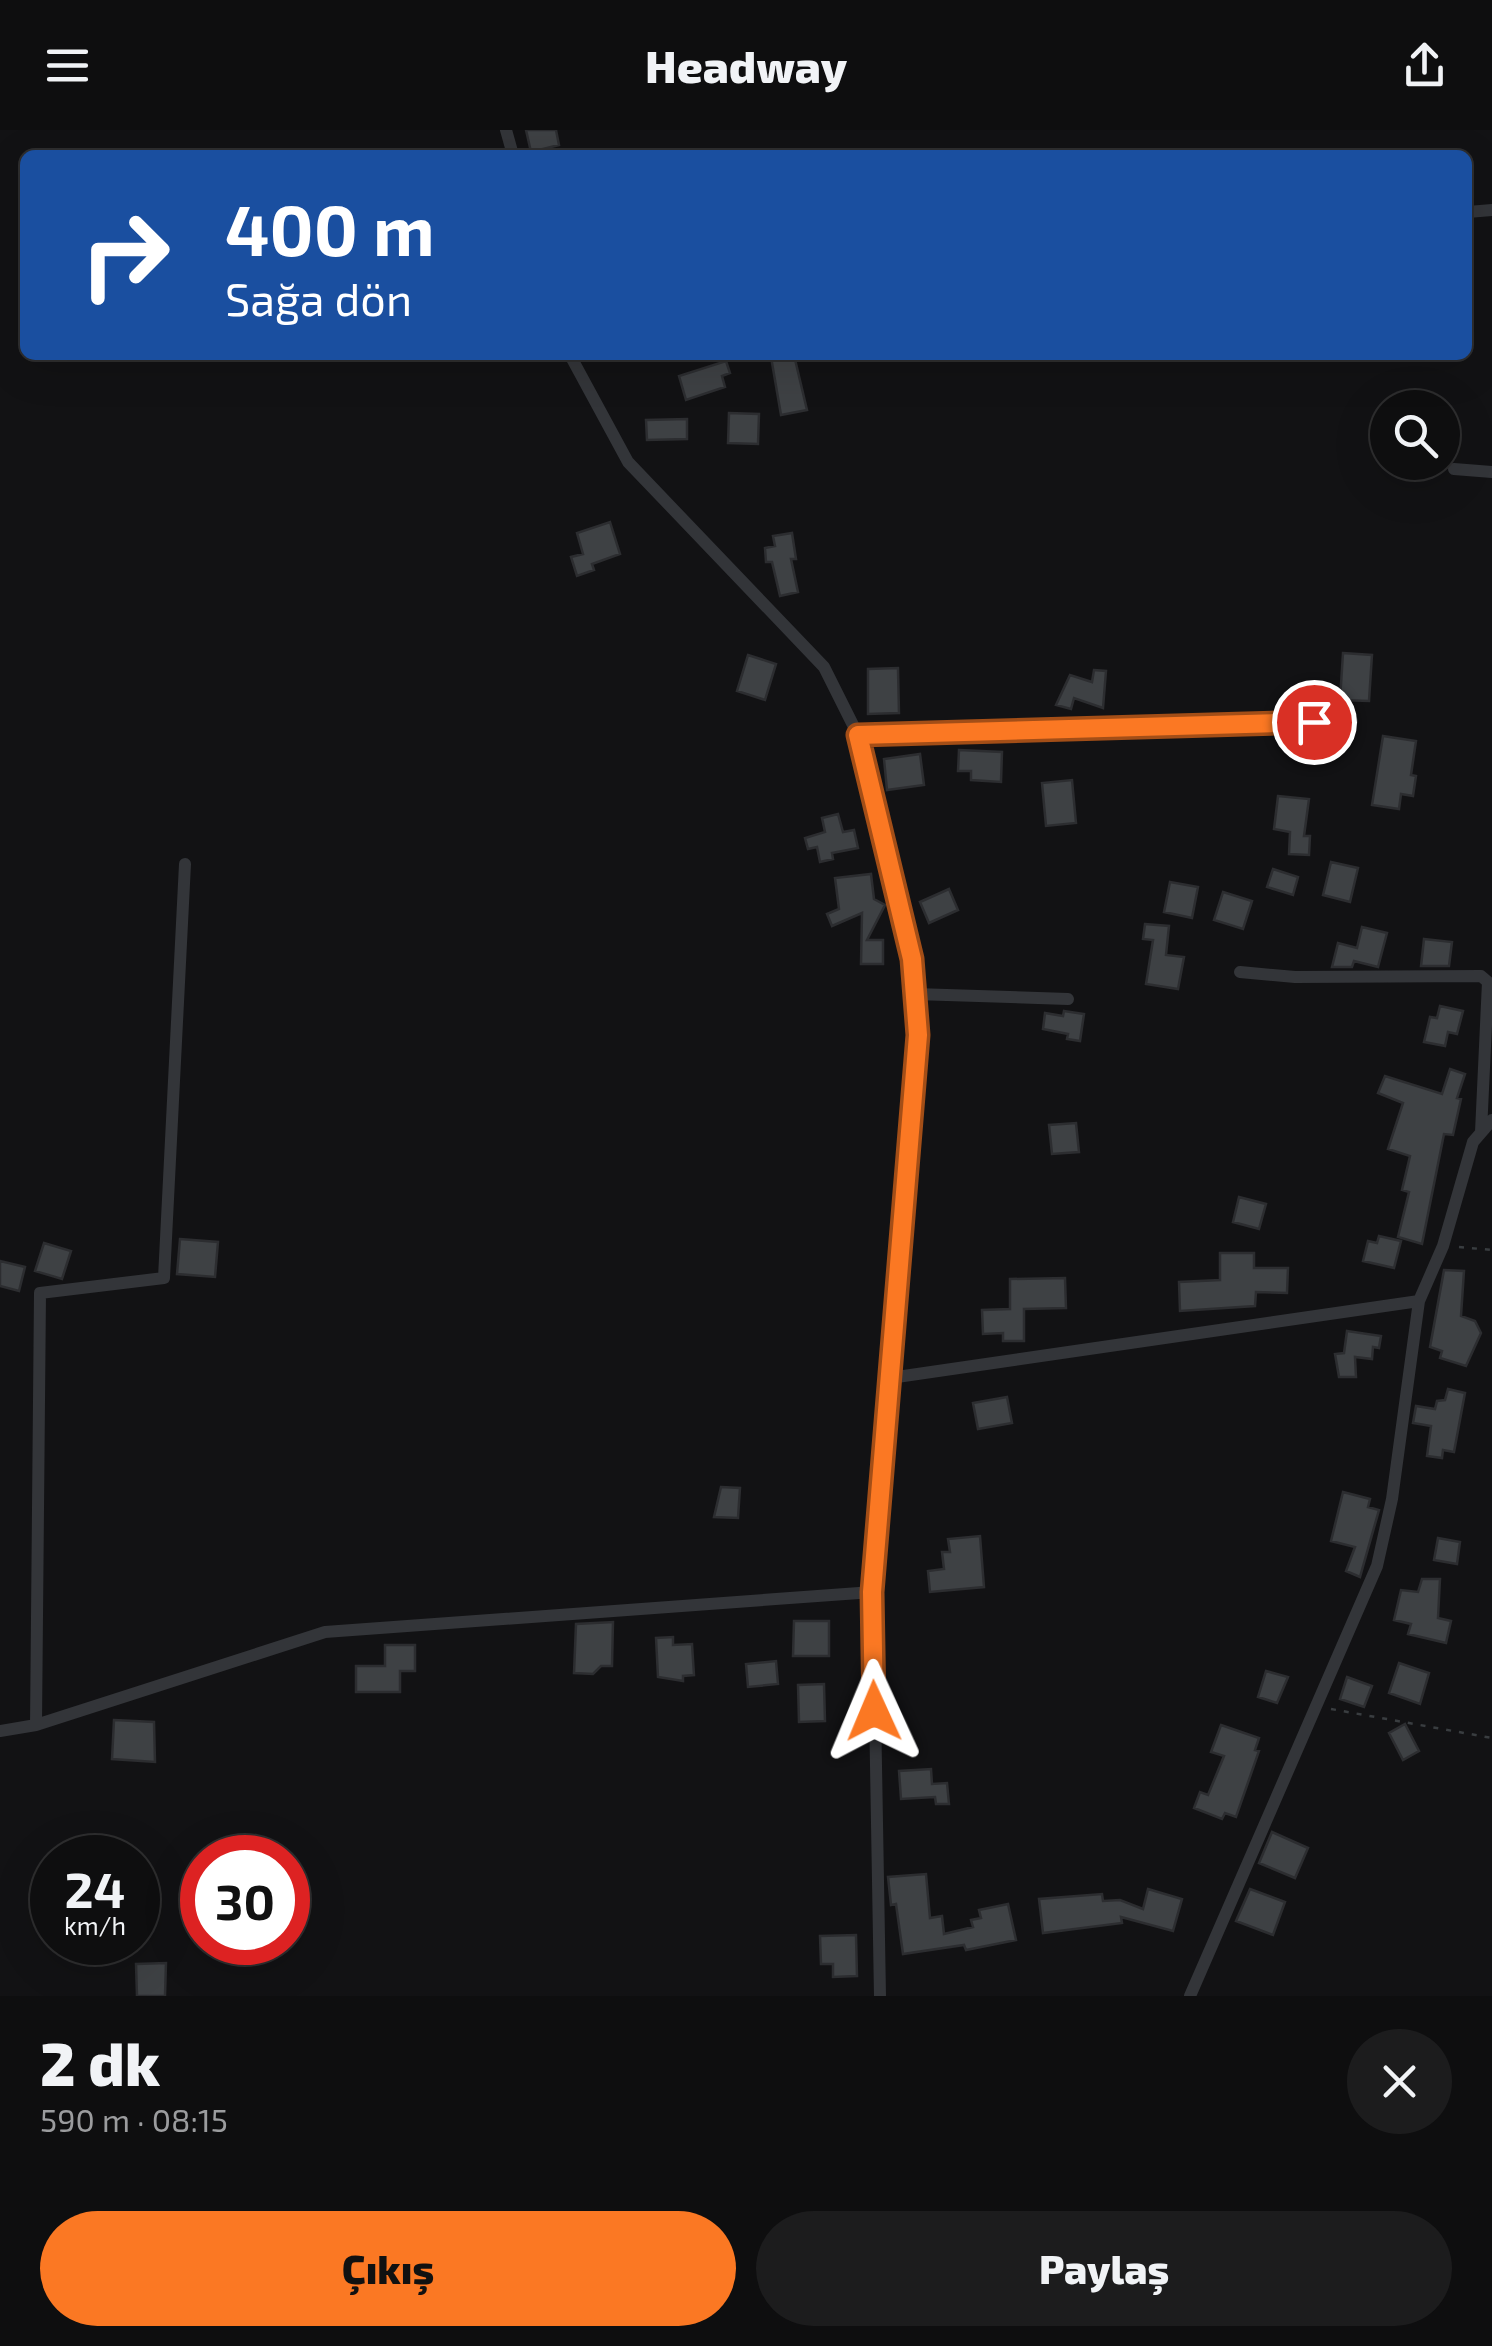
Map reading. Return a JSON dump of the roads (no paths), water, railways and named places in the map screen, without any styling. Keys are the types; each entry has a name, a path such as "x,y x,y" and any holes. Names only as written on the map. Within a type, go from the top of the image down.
{"street":[{"path":"573,360 628,462 824,667 858,735 912,959 918,1035 872,1592 880,1996"},
{"path":"1460,469 1492,472"},
{"path":"858,735 1352,720"},
{"path":"36,1725 40,1293 164,1278 185,864"},
{"path":"1240,972 1295,977 1481,976 1488,982 1482,1132"},
{"path":"915,994 1068,999"},
{"path":"1190,1996 1377,1566 1392,1499 1419,1301 1443,1246 1473,1142 1492,1120"},
{"path":"890,1378 1419,1301"},
{"path":"0,1732 36,1725 326,1632 872,1592"}]}
